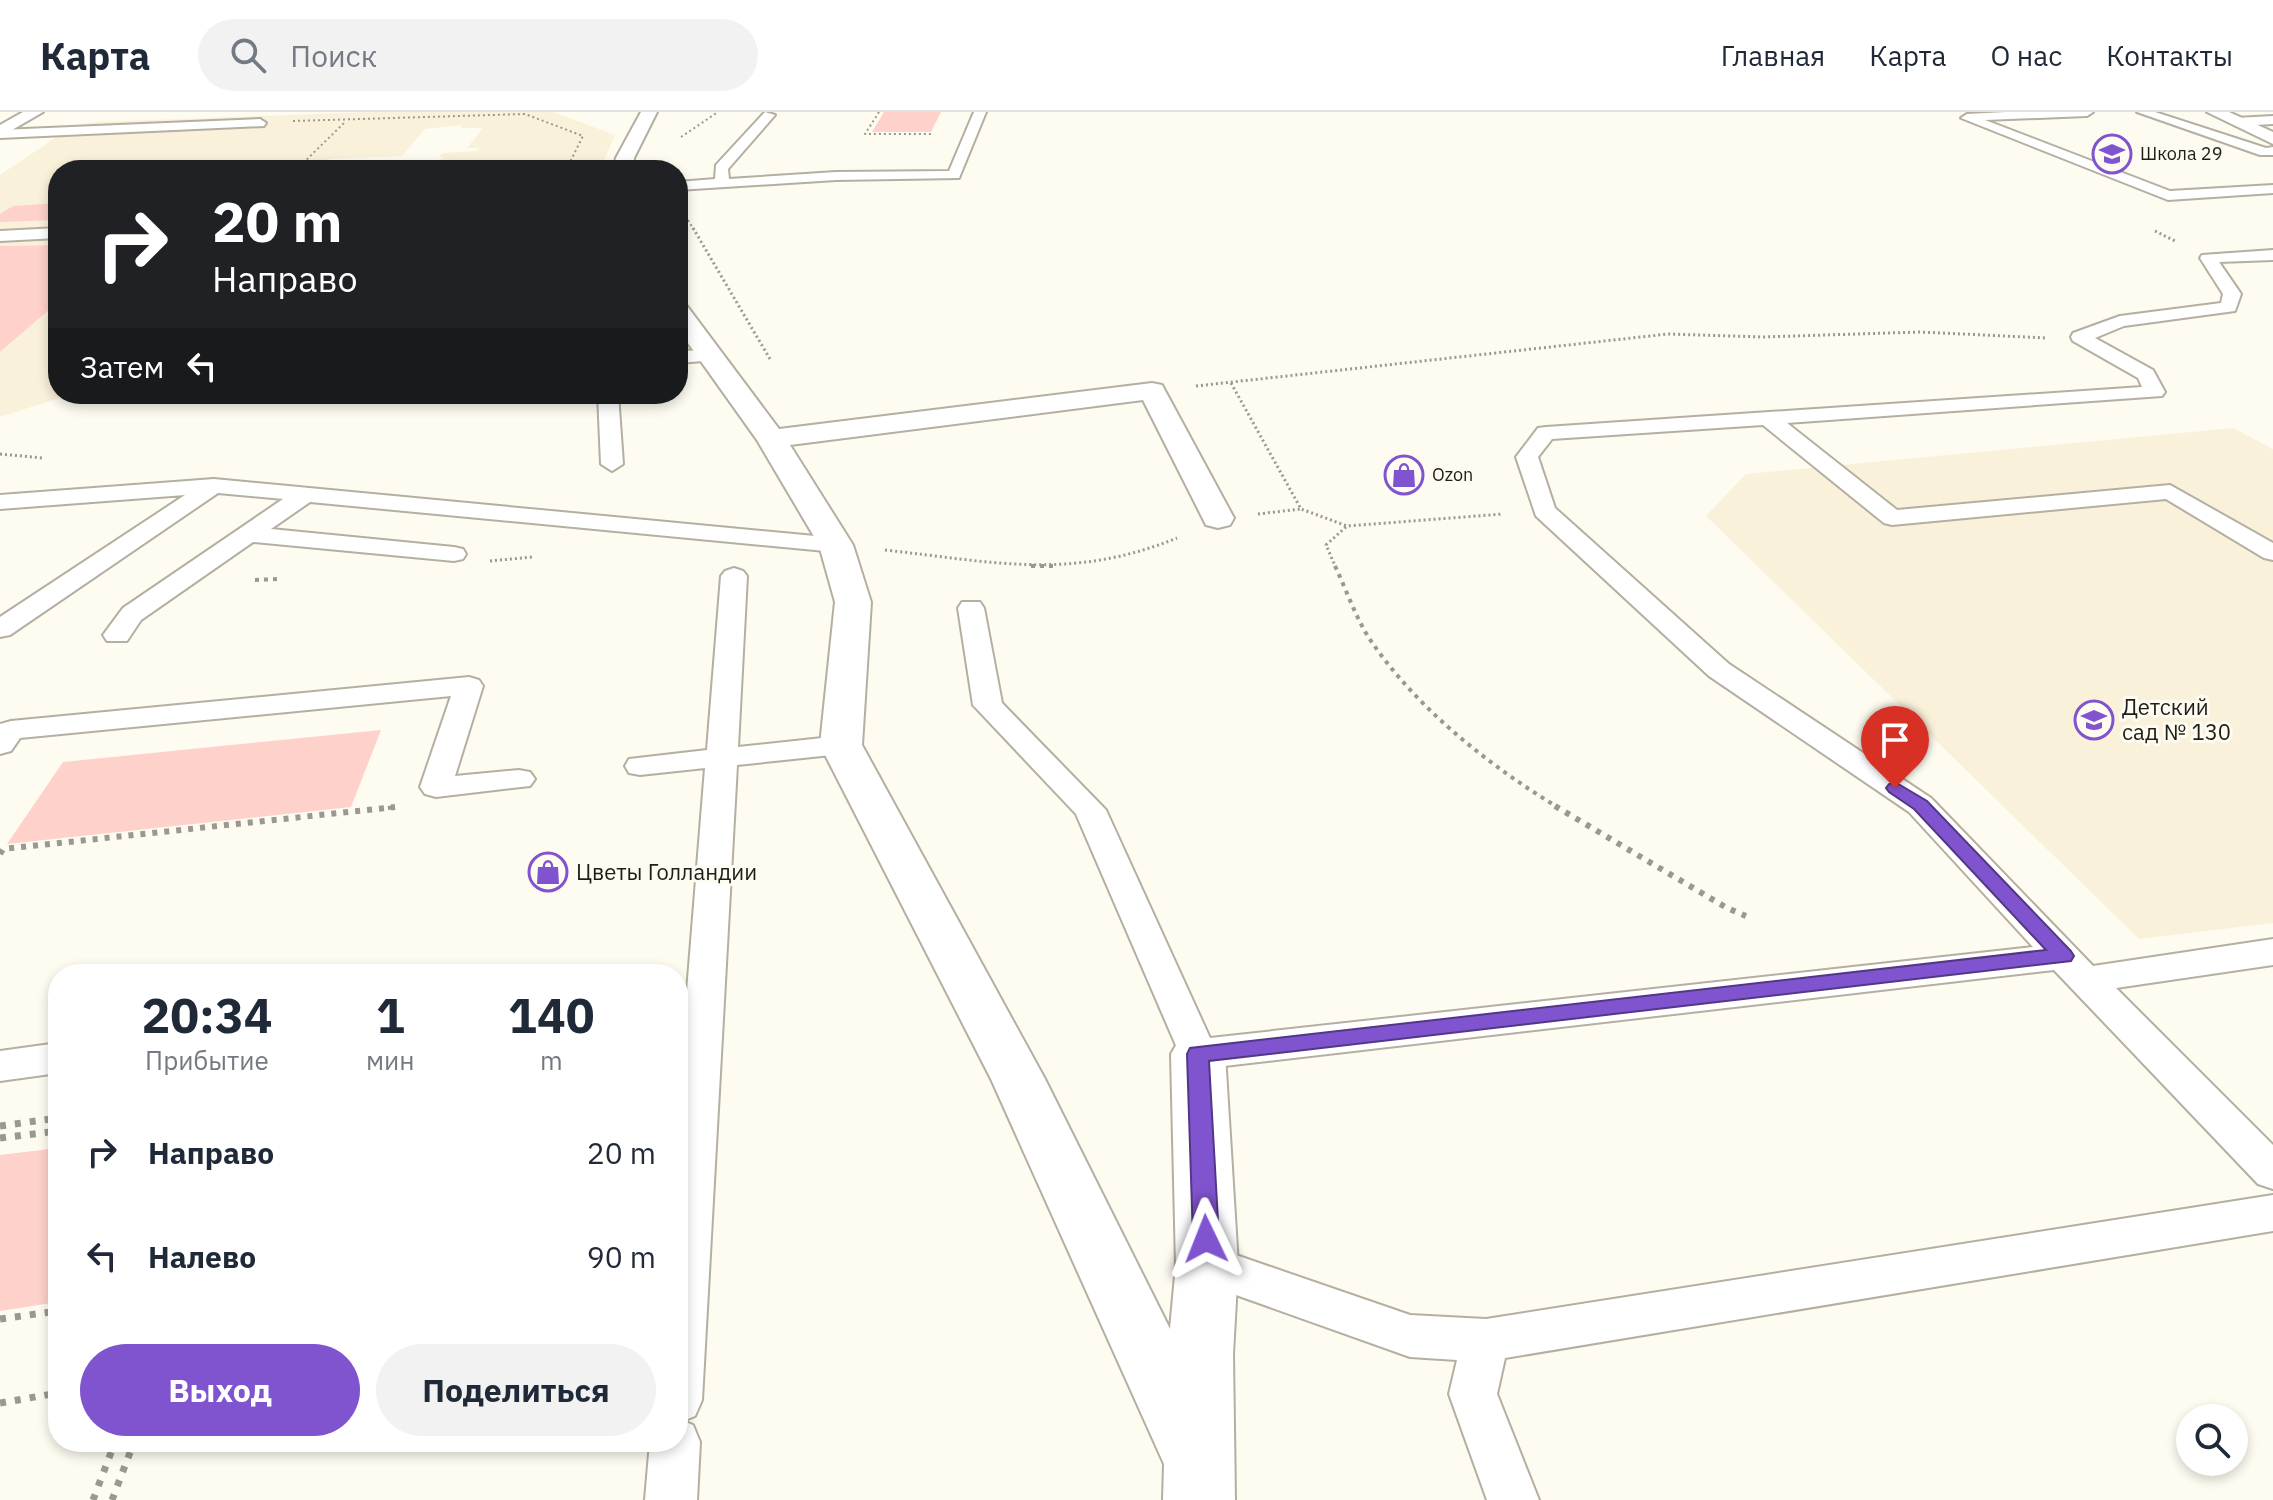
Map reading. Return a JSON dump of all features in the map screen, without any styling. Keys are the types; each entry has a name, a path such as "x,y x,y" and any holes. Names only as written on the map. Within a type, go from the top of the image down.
{"street":[{"path":"0,133 35,112"},
{"path":"625,160 649,112"},
{"path":"2215,112 2273,139"},
{"path":"688,325 771,439 836,545 853,602 841,745 1018,1079 1199,1481"},
{"path":"771,439 1152,391 1218,518"},
{"path":"1198,1054 1207,1265 1200,1354 1199,1481"}],"lane":[{"path":"688,185 836,176 954,175 980,112"},
{"path":"2087,112 1967,118 2168,196 2273,189"},
{"path":"2143,112 2265,152 2273,151"},
{"path":"722,183 721,168 769,115"},
{"path":"2236,122 2273,120"},
{"path":"0,133 260,123"},
{"path":"0,236 48,234"},
{"path":"2080,337 2120,321 2229,307 2232,294 2208,258 2273,255"},
{"path":"2080,337 2146,374 2155,392 1546,433 1527,457 1544,511 1719,670 1920,805 2273,1172"},
{"path":"688,357 710,356"},
{"path":"609,404 612,464"},
{"path":"1768,418 1892,518 2170,492 2273,553"},
{"path":"0,502 214,486 836,545"},
{"path":"0,629 214,486"},
{"path":"117,635 132,614 306,494"},
{"path":"248,534 454,554"},
{"path":"688,1254 734,576"},
{"path":"971,608 988,705 1090,810 1198,1054 2074,968 2273,952"},
{"path":"0,745 11,730 469,686 436,787 519,779"},
{"path":"640,766 841,745"},
{"path":"0,1066 48,1059"},
{"path":"1207,1265 1410,1336 1486,1340 2273,1213"},
{"path":"1486,1340 1473,1394 1513,1500"},
{"path":"671,1500 674,1452"}],"path":[{"path":"676,140 718,112"},
{"path":"879,112 865,134 970,134"},
{"path":"260,123 525,114 583,136 571,160"},
{"path":"306,160 346,121"},
{"path":"688,219 814,434"},
{"path":"1152,391 1668,334 1763,337 1920,332 2080,337"},
{"path":"1231,382 1301,509"},
{"path":"894,551 957,556 1025,568 1079,566 1154,549 1218,518 1301,509 1347,526 1544,511"},
{"path":"1347,526 1326,545 1367,635 1405,686 1469,743 1534,793 1727,908 1746,916"},
{"path":"0,854 3,849 431,803 436,787"},
{"path":"0,1126 48,1119"},
{"path":"0,1138 48,1132"},
{"path":"0,1320 48,1313"},
{"path":"0,1403 48,1395"},
{"path":"93,1500 111,1452"},
{"path":"112,1500 130,1452"}],"shaded area":[{"path":"373,112 553,112 615,135 604,160 440,160 442,153 477,151 479,148 467,148 483,128 461,128 462,125 425,129 402,156 329,160 48,160 48,245 0,246 0,175 73,126 95,122"},
{"path":"884,112 941,112 931,132 872,132"},
{"path":"48,204 48,220 0,222 0,214 13,206"},
{"path":"48,245 48,311 0,352 0,246"},
{"path":"48,311 48,402 0,417 0,352"},
{"name":"Детский сад № 130","path":"2233,428 2273,449 2273,923 2139,939 1706,516 1746,474"},
{"path":"381,730 351,807 7,844 63,762"},
{"path":"48,1149 48,1304 0,1311 0,1155"}],"place":[{"name":"Школа 29","path":"2112,154"},
{"name":"Ozon","path":"1404,475"},
{"name":"Детский сад № 130","path":"2094,720"},
{"name":"Цветы Голландии","path":"548,872"}],"route":[{"path":"1206,1239 1198,1054 2063,956 1920,805 1895,788"}]}
